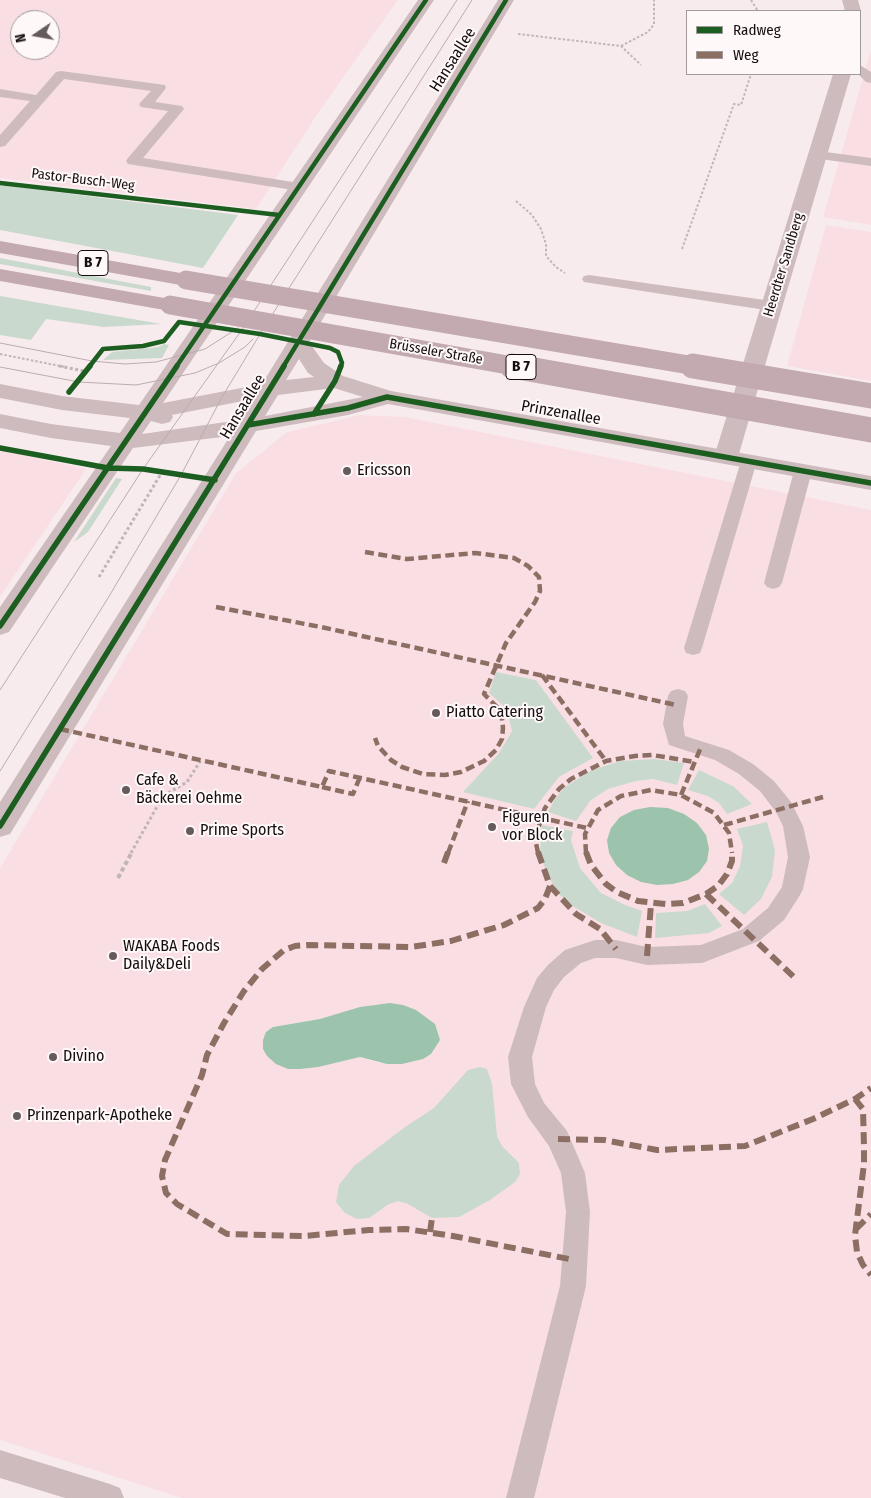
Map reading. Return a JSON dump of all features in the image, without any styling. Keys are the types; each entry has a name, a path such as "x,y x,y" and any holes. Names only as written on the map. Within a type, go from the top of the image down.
{"highway":[{"name":"Brüsseler Straße","path":"0,246 186,280 871,396"},
{"name":"Brüsseler Straße","path":"0,275 871,430"}],"street":[{"path":"0,626 426,0"},
{"name":"Hansaallee","path":"0,826 220,472 506,0"},
{"name":"Heerdter Sandberg","path":"726,457 842,75"},
{"name":"Prinzenallee","path":"298,342 316,368 335,381 387,397 871,483"},
{"name":"Prinzenallee","path":"146,413 269,389 335,381"},
{"path":"0,391 62,403 146,413 164,417 200,434 217,455 220,472"},
{"name":"Prinzenallee","path":"0,421 51,431 127,441 200,434 348,408 387,397"}],"lane":[{"path":"861,70 871,79"},
{"path":"0,143 61,75 160,88 146,104 177,109 133,161 298,187"},
{"path":"0,93 39,99"},
{"path":"818,155 871,162"},
{"path":"589,278 772,306"},
{"path":"693,648 749,461"},
{"path":"773,583 803,471"},
{"path":"520,1498 572,1286 578,1212 573,1173 558,1139 536,1110 523,1084 520,1057 535,1007 545,985 556,971 573,956 595,949 616,949 647,956 702,954 751,935 776,914 792,889 799,857 793,826 784,808 767,786 746,769 722,754 676,740 673,724 678,696"},
{"path":"0,1464 110,1498"}],"path":[{"path":"488,30 621,46 648,32 654,24 654,0"},
{"path":"621,46 641,66"},
{"path":"682,249 734,104 741,105 751,75"},
{"path":"516,201 532,215 541,230 546,244 546,256 556,267 568,274 589,278"},
{"path":"0,354 84,372"},
{"path":"98,577 162,472"},
{"path":"118,878 163,796 187,782 202,760"}],"shaded area":[{"path":"0,0 398,0 318,113 256,209 0,178"},
{"path":"871,50 871,225 823,217"},
{"path":"0,185 238,215 203,268 0,230"},
{"path":"826,225 871,232 871,381 787,366"},
{"path":"0,258 151,287 151,291 0,264"},
{"path":"0,296 161,324 104,327 46,319 31,340 0,335"},
{"path":"164,344 169,345 162,358 103,360 112,352 158,347"},
{"path":"360,415 405,417 871,510 871,1498 182,1498 0,1440 0,868 236,473 287,432","holes":["496,672 536,680 592,758 559,777 534,809 464,791 499,753 512,731","654,759 677,785 653,779 636,781 608,789 590,801 565,787 592,770 620,761","699,770 733,786 727,814 719,803 708,796","542,825 573,831 571,840 580,868 601,893 642,911 551,881 540,850","743,846 761,899 732,883 740,866","687,911 655,938 656,913","378,1004 423,1059 402,1064 378,1063 360,1057 335,1063 273,1027 320,1019"]},
{"path":"0,450 86,469 0,597"},
{"path":"116,478 122,479 88,532 74,542"},
{"path":"496,672 536,680 593,758 559,777 534,809 463,792 499,753 512,731 506,708 489,693"},
{"path":"654,759 684,763 677,785 653,779 636,781 608,789 590,801 576,821 548,812 555,799 565,787 592,770 620,761"},
{"path":"699,770 733,786 752,804 727,814 719,803 708,796 688,790"},
{"path":"650,807 668,808 684,814 697,823 706,835 709,849 707,861 699,872 688,880 673,884 657,885 641,882 627,875 616,865 609,853 607,840 611,828 620,817 634,810"},
{"path":"767,822 775,850 772,877 761,899 744,915 719,894 732,883 740,866 743,846 737,829"},
{"path":"542,825 573,831 571,840 580,868 601,893 642,911 637,937 601,923 571,905 559,894 544,866 540,850"},
{"path":"705,904 722,926 709,933 655,938 656,913 687,911"},
{"path":"390,1003 416,1010 435,1024 440,1040 431,1054 423,1059 402,1064 387,1064 360,1057 318,1067 288,1069 276,1064 267,1056 263,1049 263,1040 266,1032 273,1027 320,1019 360,1007"},
{"path":"480,1067 487,1069 492,1084 497,1136 502,1146 519,1163 520,1174 515,1182 490,1200 459,1217 432,1218 408,1204 398,1201 389,1204 369,1218 357,1219 345,1213 336,1202 339,1185 354,1166 405,1127 434,1108 468,1070"}],"tram line":[{"path":"218,363 457,0"},
{"path":"0,771 108,598 181,475 222,397 265,326 472,0"},
{"path":"0,343 92,361 125,364 156,362 205,349 238,328"},
{"path":"218,363 245,347 253,339"},
{"path":"0,367 79,382 136,385 195,373 218,363"},
{"path":"0,690 143,469 218,363"}],"marked path":[{"path":"365,552 407,559 475,553 514,558 528,566 539,577 540,591 535,602 506,643 484,694 497,707 502,719 503,728 502,739 496,750 484,761 461,772 445,775 423,774 402,767 391,760 378,746 375,738"},
{"path":"216,607 321,627 676,705"},
{"path":"542,675 606,761"},
{"path":"60,729 322,787 329,771 587,828"},
{"path":"681,795 701,747"},
{"path":"616,949 600,929 576,914 550,886 539,858 536,843 538,829 545,808 559,789 571,779 606,761 652,755 695,762"},
{"path":"322,787 353,794 360,777"},
{"path":"651,790 681,795 704,806 714,813 729,833 732,845 732,861 727,874 718,886 706,894 683,903 666,904 638,901 617,892 606,884 591,865 586,855 585,834 598,810 621,796 651,790"},
{"path":"724,825 823,797"},
{"path":"444,863 468,801"},
{"path":"550,886 545,899 538,908 504,925 451,941 411,947 308,945 295,946 284,950 262,969 244,991 224,1023 207,1055 202,1075 165,1160 162,1176 166,1193 177,1204 227,1234 304,1236 369,1230 406,1229 453,1236 574,1260"},
{"path":"706,894 796,979"},
{"path":"647,956 651,904"},
{"path":"558,1139 604,1140 657,1150 745,1146 813,1119 855,1099 871,1088"},
{"path":"855,1099 863,1109 864,1147 864,1164 855,1235 857,1252 863,1265 871,1275"},
{"path":"856,1229 871,1214"},
{"path":"430,1232 432,1218"}],"cycle path":[{"path":"0,626 426,0"},
{"path":"0,826 204,498 506,0"},
{"name":"Pastor-Busch-Weg","path":"0,183 279,215"},
{"path":"69,392 103,349 143,346 164,341 179,322 260,334 330,348 338,352 342,363 335,381 314,414"},
{"path":"248,425 348,408 387,397 871,483"},
{"path":"0,448 108,468 143,469 215,480"}],"place":[{"name":"Ericsson","path":"347,471"},
{"name":"Piatto Catering","path":"436,713"},
{"name":"Cafe & Bäckerei Oehme","path":"126,790"},
{"name":"Figuren vor Block","path":"492,827"},
{"name":"Prime Sports","path":"190,831"},
{"name":"WAKABA Foods Daily&Deli","path":"113,956"},
{"name":"Divino","path":"53,1057"},
{"name":"Prinzenpark-Apotheke","path":"17,1116"}]}
